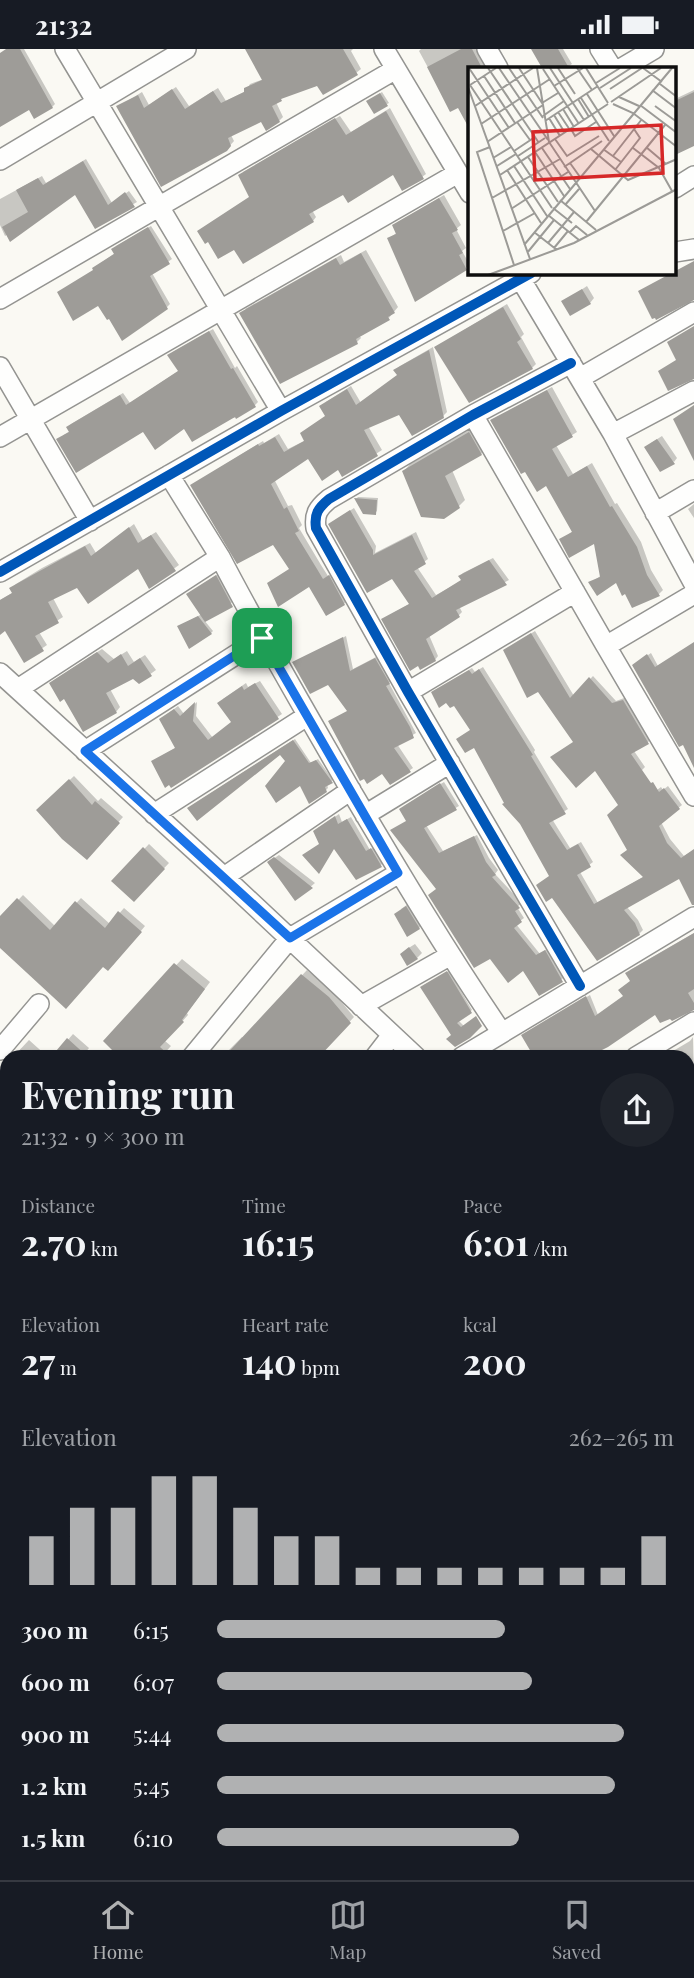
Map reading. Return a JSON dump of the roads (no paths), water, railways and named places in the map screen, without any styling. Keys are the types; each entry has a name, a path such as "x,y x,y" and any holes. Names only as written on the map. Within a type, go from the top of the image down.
{"street":[{"path":"65,49 281,411"},
{"path":"0,160 186,49"},
{"path":"384,49 468,190"},
{"path":"487,49 497,67"},
{"path":"600,49 611,67"},
{"path":"624,67 654,49"},
{"path":"0,299 396,69"},
{"path":"0,437 458,173"},
{"path":"676,187 694,176"},
{"path":"676,252 694,249"},
{"path":"0,572 523,275 614,434 694,585 606,646"},
{"path":"580,986 408,692 316,528 315,519 318,508 329,499 473,415 576,371 694,312"},
{"path":"0,367 90,521"},
{"path":"614,434 694,391"},
{"path":"473,415 694,796"},
{"path":"169,475 220,557 262,638 398,873 449,956 502,1033"},
{"path":"655,513 694,490"},
{"path":"18,689 220,557"},
{"path":"408,692 575,592"},
{"path":"85,751 262,638"},
{"path":"0,673 408,1050"},
{"path":"154,814 307,716"},
{"path":"365,815 450,763"},
{"path":"224,877 351,790"},
{"path":"198,1050 290,938 398,873"},
{"path":"474,1050 694,917"},
{"path":"361,1006 449,956"},
{"path":"0,1050 39,1004"},
{"path":"648,1050 694,1022"},
{"path":"380,1050 392,1035"}]}
